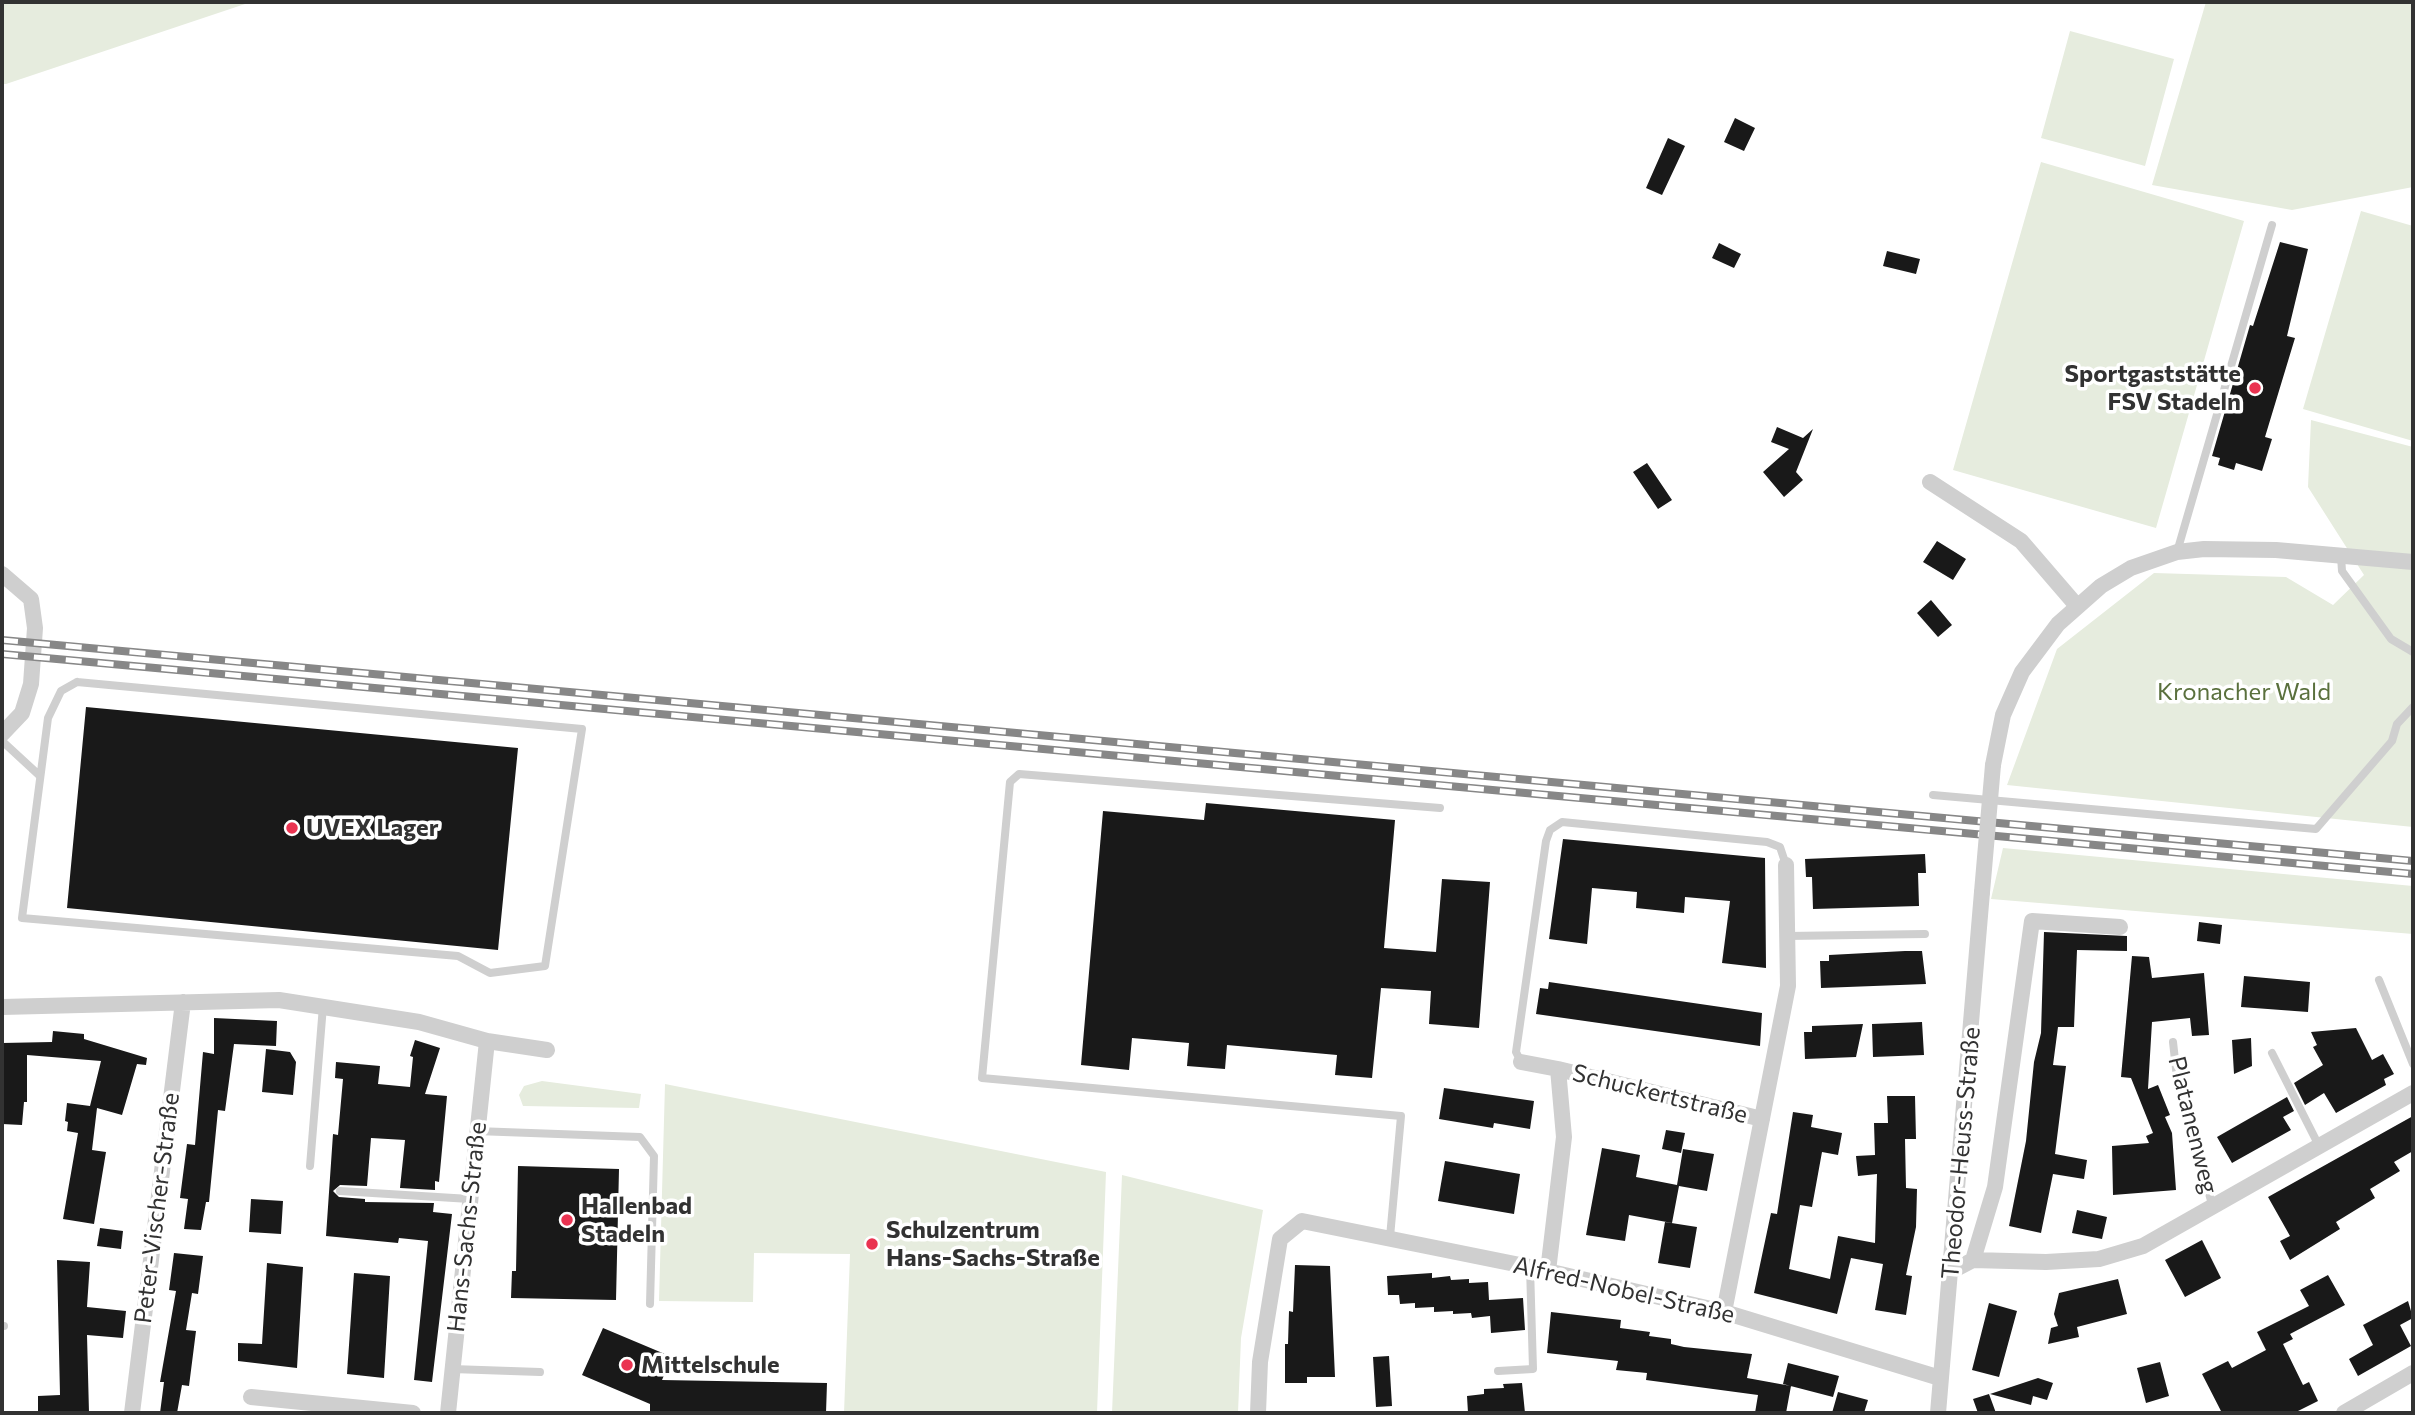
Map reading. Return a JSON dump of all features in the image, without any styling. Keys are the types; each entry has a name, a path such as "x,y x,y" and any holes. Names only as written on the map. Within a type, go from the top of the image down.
{"street":[{"path":"1930,482 2021,541 2077,606 2131,568 2177,552 2204,549 2276,550 2413,562"},
{"path":"2,574 31,599 35,628 31,684 22,713 2,734"},
{"name":"Theodor-Heuss-Straße","path":"1938,1413 1993,765 2003,715 2022,672 2058,624 2077,606"},
{"name":"Schuckertstraße","path":"1724,1312 1788,986 1786,865"},
{"name":"Theodor-Heuss-Straße","path":"1973,1260 1995,1187 2032,921 2120,927"},
{"path":"2,1007 279,1000 419,1022 487,1041 547,1050"},
{"name":"Peter-Vischer-Straße","path":"132,1413 183,1002"},
{"name":"Hans-Sachs-Straße","path":"448,1413 487,1041"},
{"name":"Schuckertstraße","path":"1521,1062 1762,1119"},
{"name":"Schuckertstraße","path":"1548,1271 1564,1137 1558,1069"},
{"name":"Platanenweg","path":"1952,1271 1973,1260 2046,1262 2099,1259 2143,1246 2413,1093"},
{"name":"Alfred-Nobel-Straße","path":"1258,1413 1260,1362 1280,1239 1302,1222 1390,1237 1724,1312 1940,1378"},
{"path":"2344,1413 2413,1373"},
{"path":"251,1397 413,1413"}],"lane":[{"path":"2177,552 2272,225"},
{"path":"2341,556 2342,571 2391,639 2413,652"},
{"path":"76,682 582,729 545,966 490,973 458,956 22,918 40,776 48,718 61,691 76,682"},
{"path":"1933,795 2316,829 2392,741 2397,724 2413,707"},
{"path":"2,741 40,776"},
{"path":"1390,1237 1401,1116 982,1078 1010,782 1019,774 1440,808"},
{"path":"1521,1062 1516,1052 1546,841 1550,830 1562,822 1767,842 1780,846 1786,865"},
{"path":"1787,936 1925,934"},
{"path":"2379,980 2413,1064"},
{"path":"310,1166 323,1006"},
{"name":"Platanenweg","path":"2173,1042 2178,1079 2213,1208"},
{"path":"2272,1053 2319,1144"},
{"path":"476,1131 640,1137 654,1156 650,1304"},
{"path":"340,1191 470,1199"},
{"path":"1498,1371 1532,1369 1530,1267"},
{"path":"452,1369 540,1371"}],"green space":[{"path":"2,2 251,2 2,84"},
{"path":"2206,2 2413,2 2413,187 2292,210 2152,185"},
{"path":"2070,31 2174,59 2145,166 2041,138"},
{"path":"2041,162 2244,221 2156,528 1953,470"},
{"path":"2361,211 2413,226 2413,441 2303,409"},
{"name":"Kronacher Wald","path":"2311,420 2413,447 2413,827 2007,785 2057,649 2154,573 2286,577 2333,605 2364,575 2308,487"},
{"path":"2003,848 2413,886 2413,934 1991,899"},
{"path":"542,1081 641,1094 639,1108 523,1106 519,1095 524,1086"},
{"name":"Schulzentrum Hans-Sachs-Straße","path":"665,1084 1106,1172 1097,1413 844,1413 850,1254 754,1253 753,1302 659,1301"},
{"path":"1122,1175 1263,1210 1241,1338 1238,1413 1112,1413"}],"building":[{"path":"1735,118 1755,128 1744,151 1724,142"},
{"path":"1668,138 1685,146 1662,195 1646,188"},
{"name":"Sportgaststätte FSV Stadeln","path":"2280,242 2308,249 2287,336 2295,338 2265,437 2272,439 2262,471 2236,463 2234,470 2218,465 2220,458 2212,456 2250,325 2253,326"},
{"path":"1719,243 1741,254 1734,268 1712,258"},
{"path":"1887,251 1920,259 1916,274 1883,266"},
{"path":"1777,427 1803,438 1813,429 1796,472 1803,480 1784,497 1763,472 1789,449 1771,442"},
{"path":"1647,463 1672,500 1658,509 1633,472"},
{"path":"1937,541 1966,559 1953,580 1923,562"},
{"path":"1931,600 1952,625 1938,637 1917,613"},
{"name":"UVEX Lager","path":"86,707 518,748 498,950 67,908"},
{"path":"1206,803 1395,820 1384,948 1436,952 1442,879 1490,882 1479,1028 1429,1024 1431,991 1381,988 1372,1078 1335,1075 1337,1055 1227,1045 1225,1069 1187,1066 1189,1043 1132,1038 1129,1070 1081,1065 1103,811 1204,820"},
{"path":"1563,839 1765,858 1766,968 1722,963 1730,901 1685,897 1684,913 1636,908 1637,892 1592,888 1587,944 1549,939"},
{"path":"1925,854 1926,873 1918,873 1919,906 1813,909 1812,877 1806,877 1805,859"},
{"path":"2199,922 2222,925 2220,944 2197,941"},
{"path":"2044,932 2127,936 2127,951 2077,950 2074,1027 2058,1027 2053,1065 2066,1066 2055,1154 2087,1160 2084,1179 2053,1174 2041,1233 2009,1226 2026,1141 2034,1062 2041,1033"},
{"path":"1922,951 1926,984 1821,988 1820,961 1829,961 1829,955"},
{"path":"2132,956 2149,957 2152,978 2204,973 2209,1035 2192,1036 2190,1018 2152,1022 2148,1089 2158,1085 2170,1115 2165,1117 2172,1133 2176,1190 2113,1195 2112,1146 2149,1143 2146,1136 2153,1133 2131,1078 2121,1077"},
{"path":"2244,976 2310,982 2308,1012 2241,1007"},
{"path":"1549,982 1762,1013 1760,1046 1536,1014 1540,988 1548,989"},
{"path":"214,1018 277,1021 276,1046 234,1044 225,1111 218,1110 209,1202 206,1202 201,1230 184,1229 188,1199 180,1198 187,1144 195,1145 203,1052 214,1054"},
{"path":"1922,1022 1924,1055 1873,1057 1872,1024"},
{"path":"1863,1024 1856,1057 1805,1059 1804,1032 1812,1032 1812,1026"},
{"path":"2356,1028 2372,1060 2383,1054 2394,1074 2384,1079 2386,1085 2336,1113 2324,1093 2305,1105 2294,1083 2323,1065 2313,1047 2317,1045 2311,1032"},
{"path":"53,1031 84,1034 84,1039 147,1058 146,1065 137,1064 122,1115 97,1108 92,1150 106,1152 94,1224 63,1219 78,1133 67,1131 68,1122 65,1121 67,1103 90,1106 101,1061 27,1055 27,1102 24,1102 22,1125 2,1124 2,1043 52,1042"},
{"path":"2251,1038 2252,1066 2234,1074 2232,1040"},
{"path":"415,1040 440,1048 425,1094 447,1096 439,1182 435,1181 435,1190 400,1188 405,1140 371,1138 367,1186 340,1185 333,1191 339,1197 365,1199 365,1202 434,1203 433,1212 452,1214 432,1382 414,1380 428,1241 399,1238 398,1243 326,1236 333,1134 338,1135 343,1079 335,1078 336,1062 380,1066 378,1084 410,1087 413,1057 410,1056"},
{"path":"266,1049 290,1052 296,1062 293,1095 262,1092"},
{"path":"1444,1088 1534,1101 1530,1129 1494,1123 1493,1128 1439,1119"},
{"path":"1887,1096 1915,1096 1916,1139 1905,1139 1906,1188 1917,1189 1916,1227 1906,1275 1912,1276 1906,1315 1875,1310 1883,1264 1851,1258 1837,1314 1754,1293 1771,1213 1777,1214 1793,1112 1813,1115 1811,1127 1842,1133 1838,1155 1822,1152 1812,1207 1800,1205 1789,1269 1830,1279 1838,1236 1875,1243 1877,1174 1858,1176 1856,1156 1875,1155 1874,1123 1888,1123"},
{"path":"2287,1097 2294,1111 2283,1117 2291,1130 2232,1163 2217,1137"},
{"path":"2413,1116 2413,1151 2394,1162 2400,1171 2370,1189 2375,1198 2336,1222 2340,1229 2290,1260 2280,1241 2290,1236 2268,1197"},
{"path":"1666,1130 1685,1133 1681,1153 1662,1149"},
{"path":"1602,1148 1640,1155 1636,1177 1677,1185 1683,1149 1714,1154 1707,1191 1679,1186 1672,1223 1629,1215 1625,1241 1586,1235"},
{"path":"1445,1161 1520,1174 1514,1214 1438,1201"},
{"name":"Hallenbad Stadeln","path":"518,1166 619,1169 616,1300 511,1298 512,1271 516,1271"},
{"path":"251,1199 283,1201 281,1234 249,1232"},
{"path":"2077,1210 2107,1217 2102,1239 2072,1233"},
{"path":"1665,1222 1697,1227 1690,1268 1658,1263"},
{"path":"100,1228 123,1231 121,1249 97,1246"},
{"path":"2202,1240 2221,1278 2185,1297 2165,1260"},
{"path":"174,1253 203,1256 198,1294 192,1293 186,1330 196,1331 189,1386 182,1385 177,1413 160,1413 164,1382 160,1382 176,1291 169,1290"},
{"path":"57,1260 90,1262 87,1307 126,1311 123,1338 87,1335 89,1413 38,1413 38,1396 60,1395"},
{"path":"267,1263 303,1267 297,1368 238,1361 238,1343 262,1344"},
{"path":"1295,1265 1330,1266 1335,1377 1307,1377 1307,1383 1285,1383 1285,1344 1288,1344 1289,1311 1293,1312"},
{"path":"354,1273 390,1276 384,1378 347,1374"},
{"path":"1432,1273 1432,1278 1450,1276 1451,1280 1469,1279 1469,1283 1488,1282 1489,1300 1523,1298 1525,1330 1491,1333 1490,1316 1472,1318 1471,1313 1434,1312 1434,1307 1415,1308 1415,1303 1400,1304 1399,1295 1388,1295 1387,1276"},
{"path":"2328,1275 2345,1305 2290,1334 2293,1339 2283,1344 2303,1385 2309,1382 2318,1401 2294,1413 2222,1413 2202,1374 2228,1361 2232,1368 2266,1350 2257,1332 2309,1306 2300,1290"},
{"path":"2118,1279 2127,1314 2077,1327 2079,1337 2048,1344 2051,1328 2058,1326 2054,1314 2059,1293"},
{"path":"2408,1301 2413,1318 2400,1325 2411,1346 2358,1376 2349,1359 2373,1345 2363,1325"},
{"path":"1989,1303 2017,1311 1999,1377 1972,1370"},
{"path":"1551,1312 1621,1320 1620,1328 1650,1332 1649,1336 1671,1339 1671,1344 1684,1347 1752,1354 1747,1378 1791,1386 1786,1413 1755,1413 1758,1395 1646,1380 1647,1373 1616,1370 1618,1361 1547,1353"},
{"name":"Mittelschule","path":"603,1328 672,1357 662,1380 827,1383 826,1413 650,1413 650,1404 582,1375"},
{"path":"1389,1356 1392,1406 1376,1407 1373,1357"},
{"path":"2160,1362 2169,1396 2146,1403 2137,1368"},
{"path":"1788,1363 1839,1376 1833,1397 1783,1384"},
{"path":"2038,1378 2053,1383 2047,1400 2033,1396 2031,1405 1990,1394"},
{"path":"1522,1383 1525,1413 1468,1413 1467,1396 1484,1394 1484,1389 1504,1388 1503,1384"},
{"path":"1838,1392 1868,1400 1864,1413 1832,1413"},
{"path":"1989,1394 1996,1413 1978,1413 1973,1399"}],"railway":[{"path":"2,640 2413,861"},
{"path":"2,654 2413,874"}],"place":[{"name":"Sportgaststätte FSV Stadeln","path":"2255,388"},
{"name":"UVEX Lager","path":"292,828"},
{"name":"Hallenbad Stadeln","path":"567,1220"},
{"name":"Schulzentrum Hans-Sachs-Straße","path":"872,1244"},
{"name":"Mittelschule","path":"627,1365"}]}
